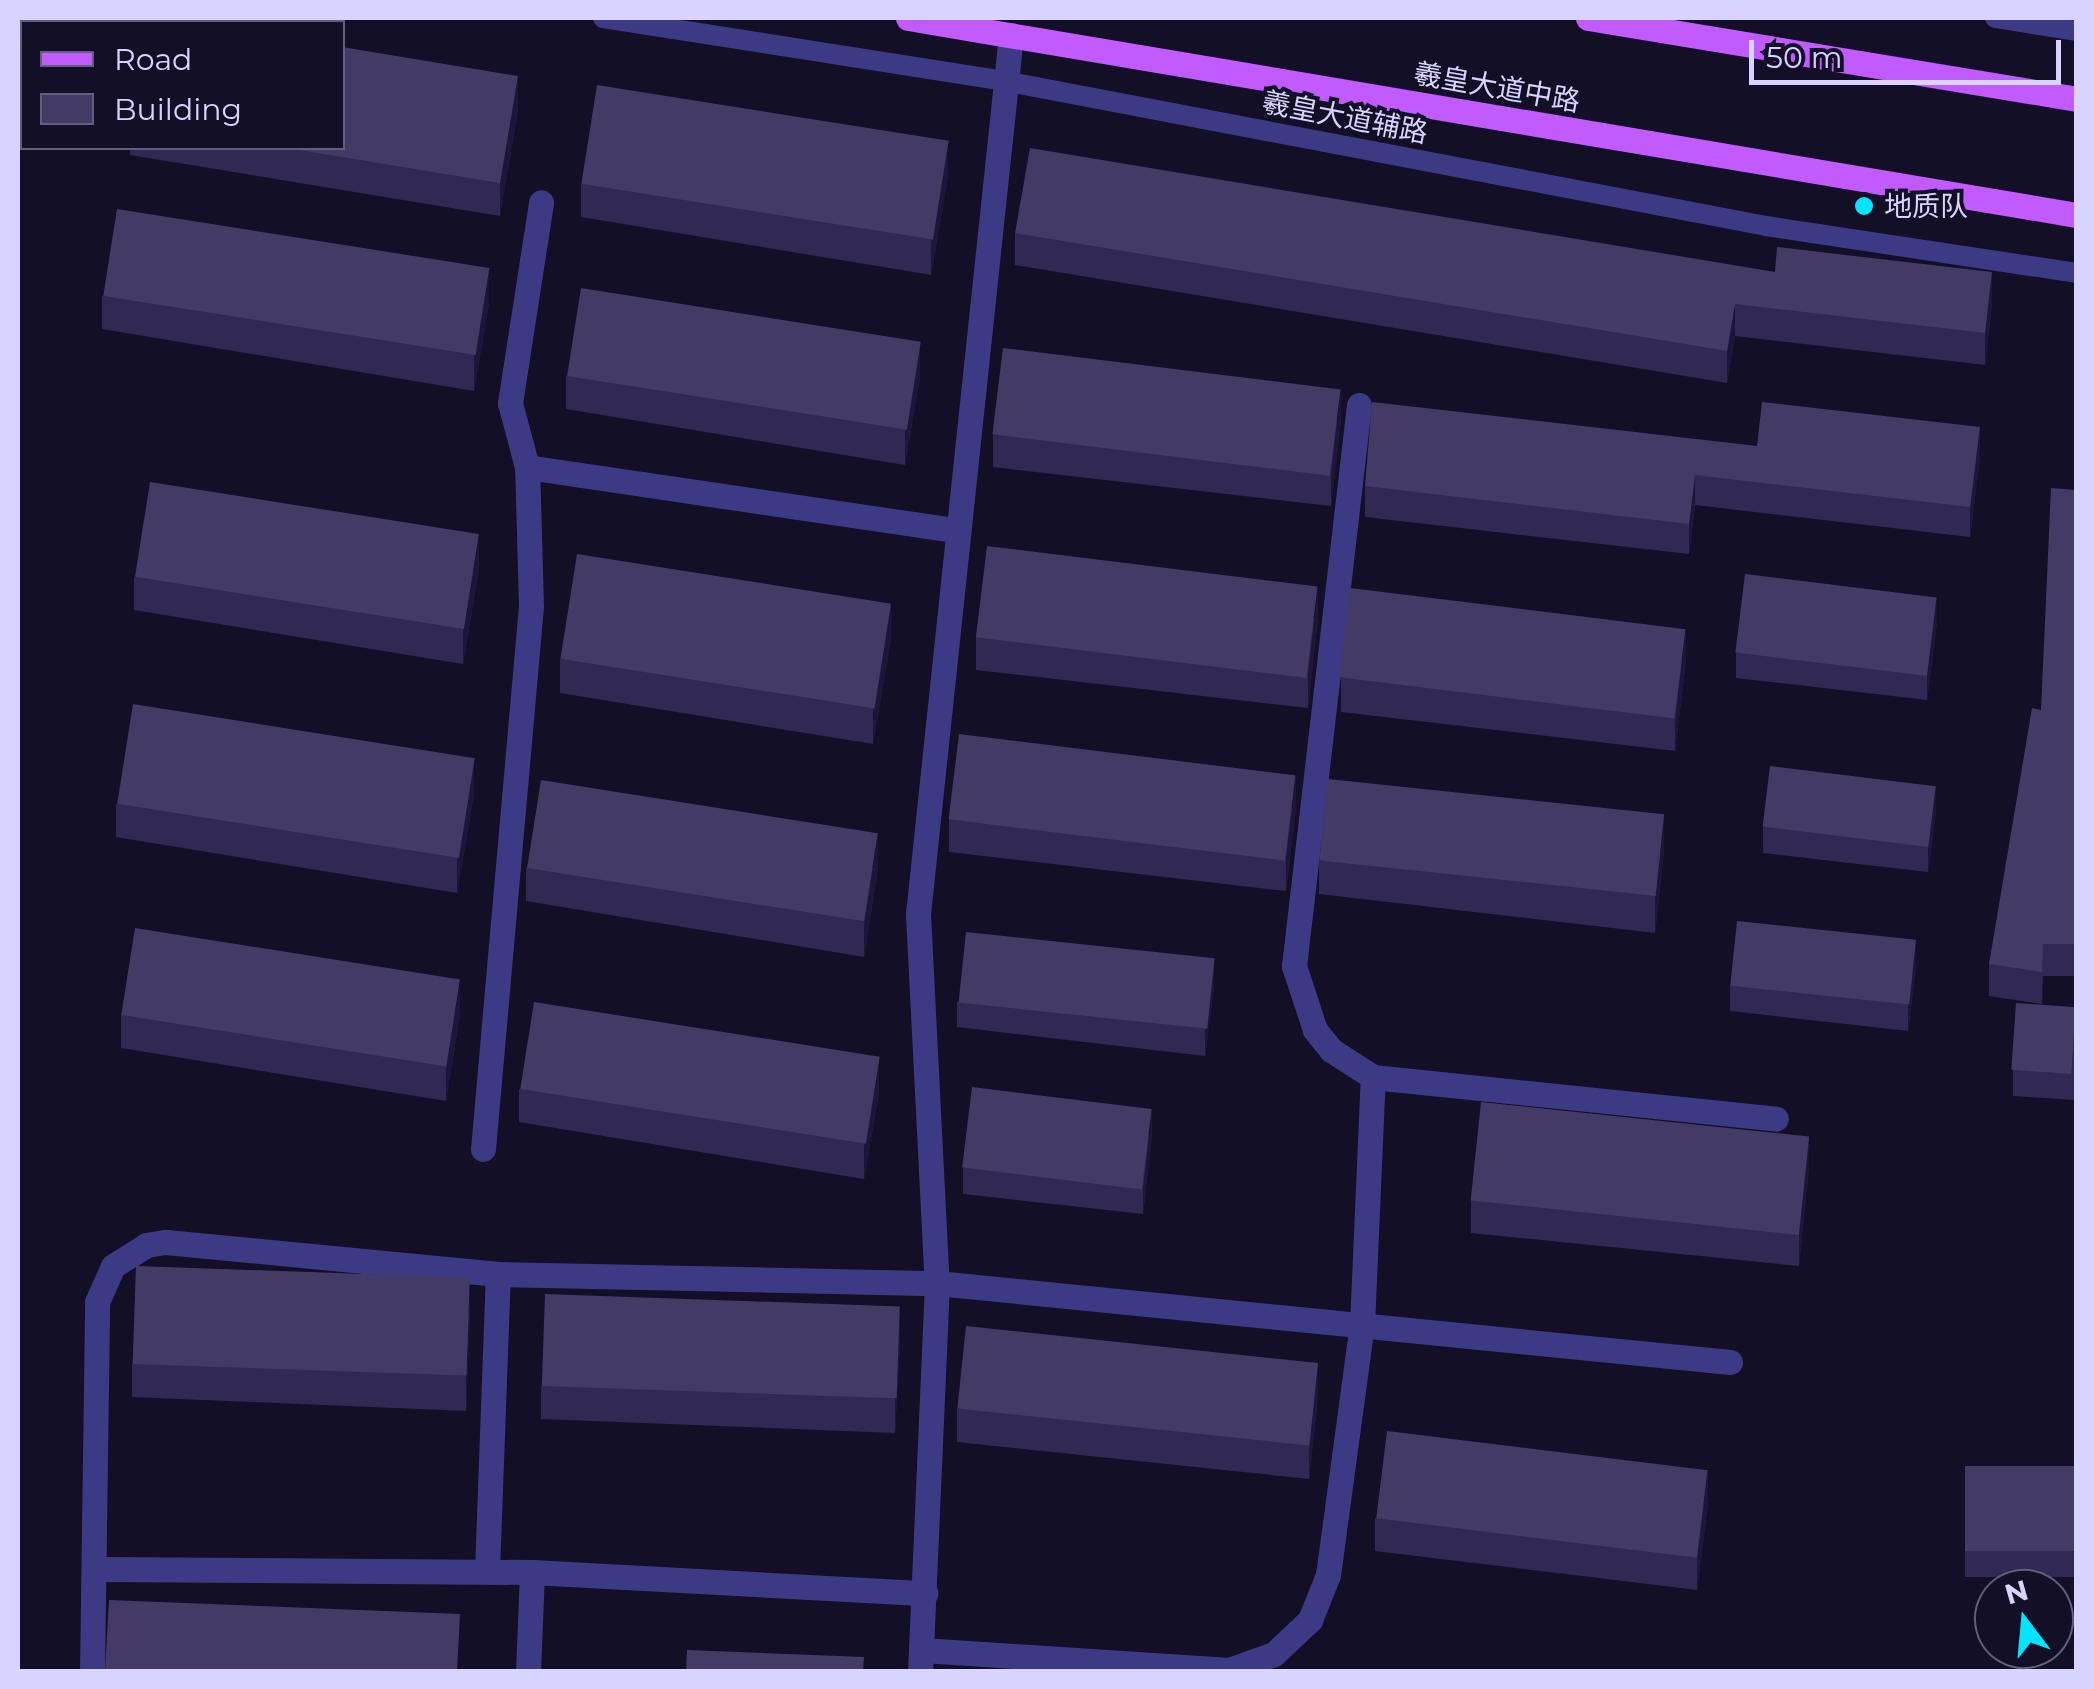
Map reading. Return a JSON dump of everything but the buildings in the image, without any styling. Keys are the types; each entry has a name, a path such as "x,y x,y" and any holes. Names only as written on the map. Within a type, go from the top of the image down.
{"main road":[{"name":"羲皇大道中路","path":"908,18 2076,215"},
{"path":"1588,18 2076,100"}],"street":[{"path":"1012,35 1004,81 918,914 937,1283 921,1661 1205,1672 1252,1665 1274,1654 1310,1620 1328,1575 1362,1326 1373,1078"},
{"path":"483,1149 531,606 526,467 510,403 540,202"},
{"path":"1359,406 1294,966 1315,1030 1331,1050 1373,1078 1776,1119"},
{"path":"526,467 958,531"},
{"path":"92,1672 97,1302 113,1266 128,1254 166,1242 498,1274 937,1283 1730,1362"},
{"path":"487,1571 498,1274"},
{"path":"96,1569 532,1572 925,1592"},
{"path":"528,1672 532,1572"}],"lane":[{"name":"羲皇大道辅路","path":"603,18 1004,81 1766,226 2076,273"},
{"path":"1995,18 2076,32"}],"place":[{"name":"地质队","path":"1864,206"}]}
